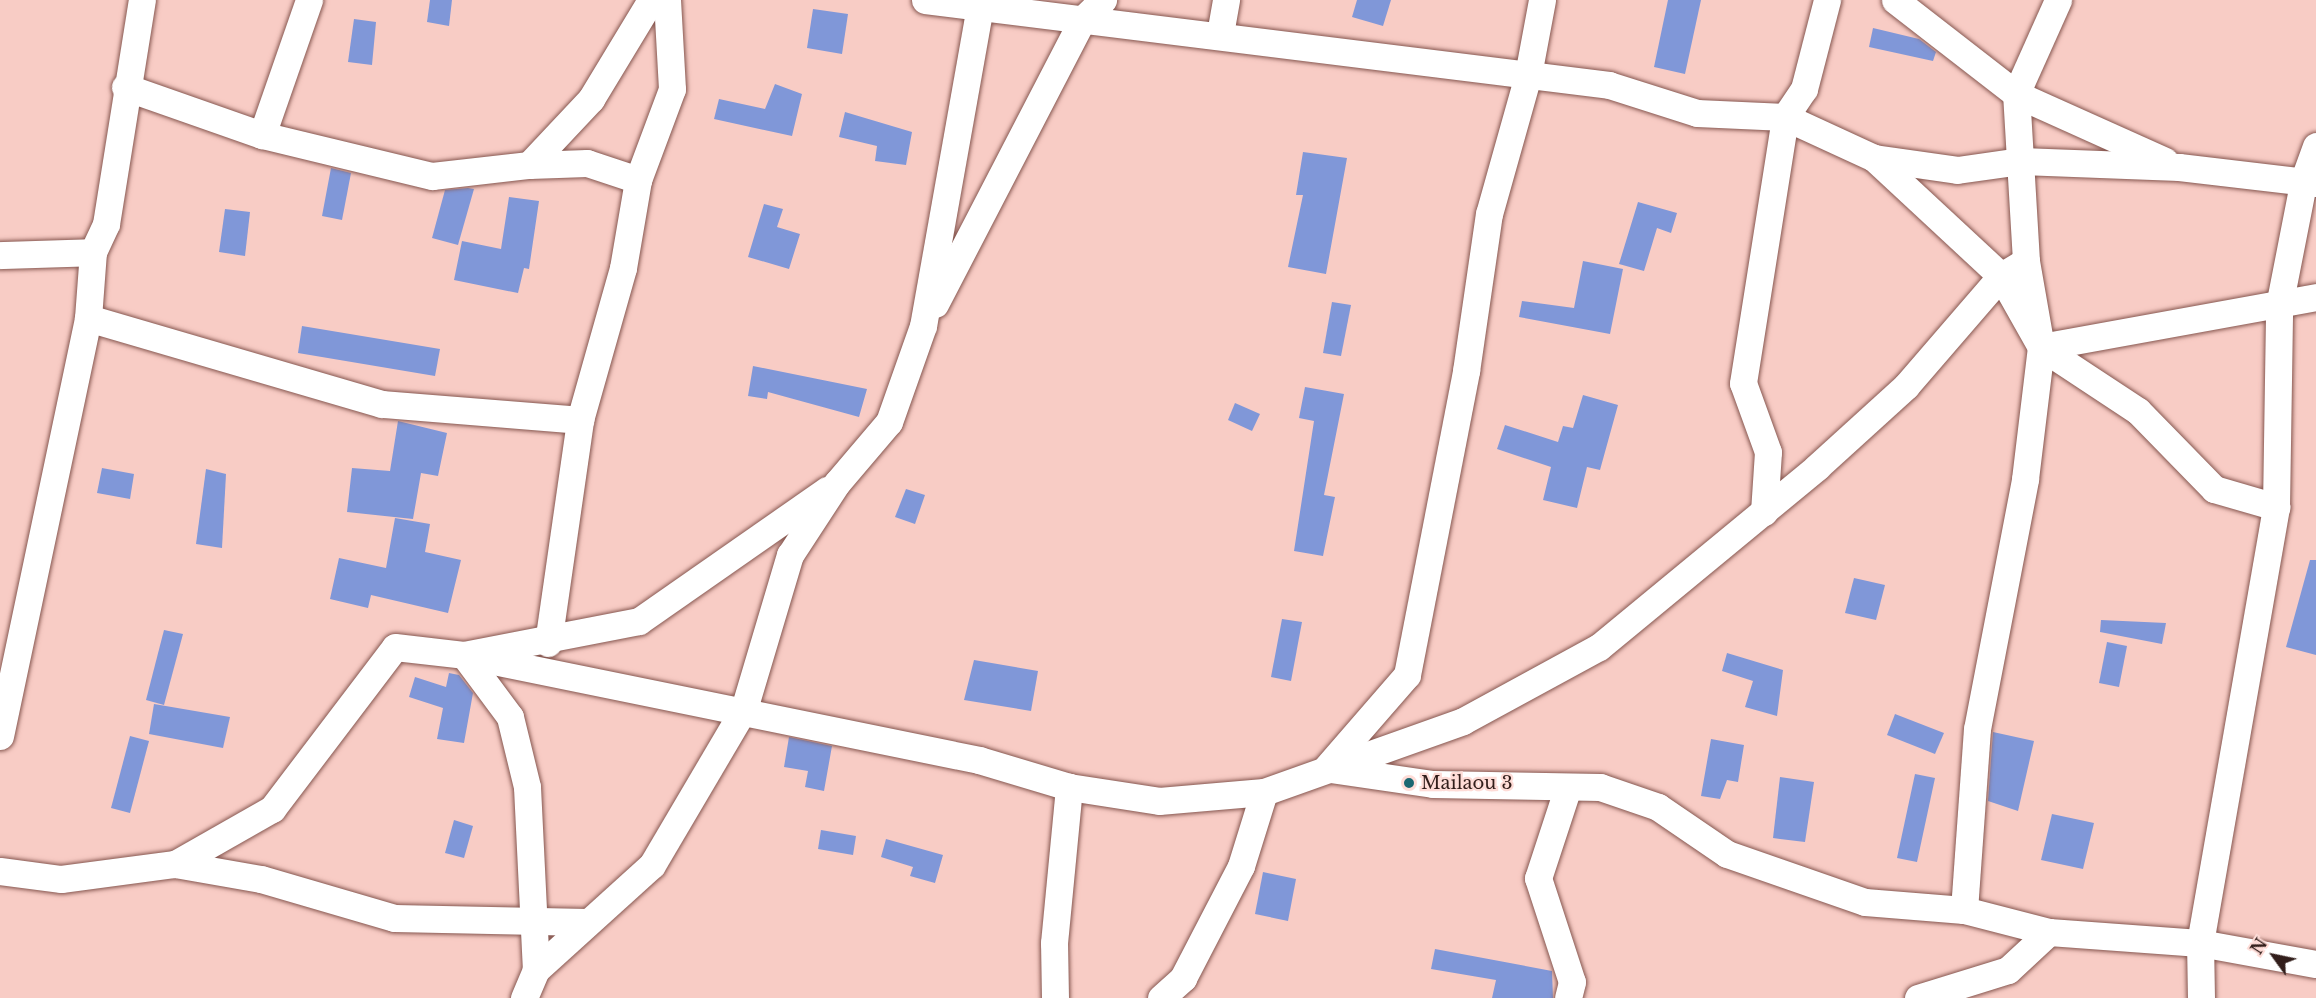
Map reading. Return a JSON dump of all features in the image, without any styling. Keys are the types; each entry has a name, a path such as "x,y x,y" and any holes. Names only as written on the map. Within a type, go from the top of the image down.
{"street":[{"path":"0,736 88,318 93,252 106,224 125,87 142,0"},
{"path":"262,135 309,0"},
{"path":"529,165 591,99 651,0"},
{"path":"548,643 580,420 623,268 638,180 672,89 667,0"},
{"path":"925,0 981,3 1083,19 1220,34 1609,85 1697,113 1785,117 1874,158 1957,171 2021,161 2179,167 2310,181"},
{"path":"524,998 536,970 652,865 744,709 790,555 837,483 889,422 923,326 1083,19 1103,0"},
{"path":"1220,34 1226,0"},
{"path":"1326,768 1407,675 1466,371 1489,214 1528,75 1542,0"},
{"path":"1764,512 1768,452 1743,383 1785,117 1804,89 1827,0"},
{"path":"1895,0 2016,94 2179,167"},
{"path":"1964,910 1977,729 2023,491 2041,347 2026,261 2016,94 2058,0"},
{"path":"923,326 981,3"},
{"path":"125,87 262,135 432,176 529,165 587,163 638,180"},
{"path":"2201,998 2200,943 2276,507 2279,306 2310,181 2316,146"},
{"path":"1874,158 2001,276 2041,347 2138,411 2214,489 2276,507"},
{"path":"0,255 93,252"},
{"path":"175,864 272,809 395,647 464,655 744,709 979,760 1069,787 1159,801 1264,792 1462,721 1599,647 1764,512 1906,386 2001,276 2026,261"},
{"path":"2041,347 2279,306 2316,297"},
{"path":"88,318 382,404 580,420"},
{"path":"464,655 548,643 639,621 837,483"},
{"path":"464,655 510,717 527,787 536,970"},
{"path":"1326,768 1433,784 1600,788 1658,807 1727,854 1865,902 1964,910 2049,932 2200,943 2316,964"},
{"path":"1568,786 1538,878 1572,982 1568,998"},
{"path":"1055,998 1054,943 1069,787"},
{"path":"1161,998 1183,978 1240,866 1264,792"},
{"path":"0,870 61,879 175,864 261,879 394,918 534,919 588,922"},
{"path":"1918,998 2008,970 2049,932"}],"building":[{"path":"430,0 452,0 449,26 427,22"},
{"path":"1357,0 1391,0 1383,26 1352,17"},
{"path":"1668,0 1701,0 1685,74 1654,67"},
{"path":"813,9 848,14 842,54 807,48"},
{"path":"354,19 376,22 372,65 348,62"},
{"path":"1873,28 1919,39 1936,52 1933,61 1869,47"},
{"path":"775,84 802,94 792,136 714,119 719,99 765,109"},
{"path":"845,112 912,132 906,165 875,161 877,146 839,137"},
{"path":"1303,152 1347,158 1326,274 1288,267 1303,195 1296,195"},
{"path":"331,168 351,173 342,220 322,216"},
{"path":"474,189 458,245 432,238 445,190"},
{"path":"509,197 539,201 529,269 524,268 518,293 454,280 462,241 501,249"},
{"path":"1638,202 1677,213 1671,233 1657,228 1644,271 1619,264"},
{"path":"764,204 783,209 777,227 800,234 789,269 748,257"},
{"path":"225,209 250,212 245,256 219,252"},
{"path":"1583,261 1623,269 1610,334 1519,317 1522,301 1574,308"},
{"path":"1332,302 1351,305 1341,356 1323,353"},
{"path":"302,326 440,349 435,376 298,353"},
{"path":"753,366 867,389 859,417 768,392 767,399 748,396"},
{"path":"1305,387 1344,394 1324,495 1335,497 1323,556 1294,551 1314,421 1299,418"},
{"path":"1583,395 1618,405 1600,470 1587,467 1577,508 1543,500 1551,467 1497,449 1505,425 1558,442 1563,426 1573,428"},
{"path":"1235,403 1260,414 1252,431 1228,420"},
{"path":"398,421 447,433 438,476 421,473 413,519 347,512 352,468 390,471"},
{"path":"102,468 134,474 130,499 97,493"},
{"path":"206,469 226,474 222,548 196,544"},
{"path":"906,489 925,495 915,524 895,517"},
{"path":"395,518 430,524 425,552 461,560 448,613 371,595 368,608 330,599 339,558 386,568"},
{"path":"2310,560 2316,560 2316,655 2286,647"},
{"path":"1854,578 1885,585 1876,620 1845,613"},
{"path":"1282,619 1302,622 1291,681 1271,677"},
{"path":"2101,620 2166,623 2162,644 2100,632"},
{"path":"164,630 183,634 164,705 146,700"},
{"path":"2107,642 2127,646 2119,687 2099,683"},
{"path":"1727,653 1783,670 1777,716 1745,707 1753,681 1722,671"},
{"path":"974,660 1038,671 1031,711 964,700"},
{"path":"449,673 459,675 473,693 464,743 437,739 443,708 409,697 415,677 446,687"},
{"path":"154,704 230,717 223,748 149,734"},
{"path":"1895,714 1944,733 1935,754 1887,735"},
{"path":"1993,732 2034,741 2018,811 1988,801"},
{"path":"130,736 149,741 130,813 111,808"},
{"path":"789,737 832,746 824,791 805,787 808,771 784,767"},
{"path":"1711,739 1744,745 1738,782 1727,780 1720,799 1701,796"},
{"path":"1915,774 1935,778 1917,862 1897,858"},
{"path":"1780,777 1814,782 1805,842 1773,838"},
{"path":"2052,814 2094,823 2083,869 2041,860"},
{"path":"454,820 473,826 464,858 445,853"},
{"path":"821,830 856,836 853,855 818,849"},
{"path":"886,839 943,855 935,883 910,876 913,867 881,857"},
{"path":"1263,872 1296,879 1288,921 1255,914"},
{"path":"1435,949 1552,971 1553,998 1492,998 1496,980 1431,969"}],"place":[{"name":"Mailaou 3","path":"1409,783"}]}
